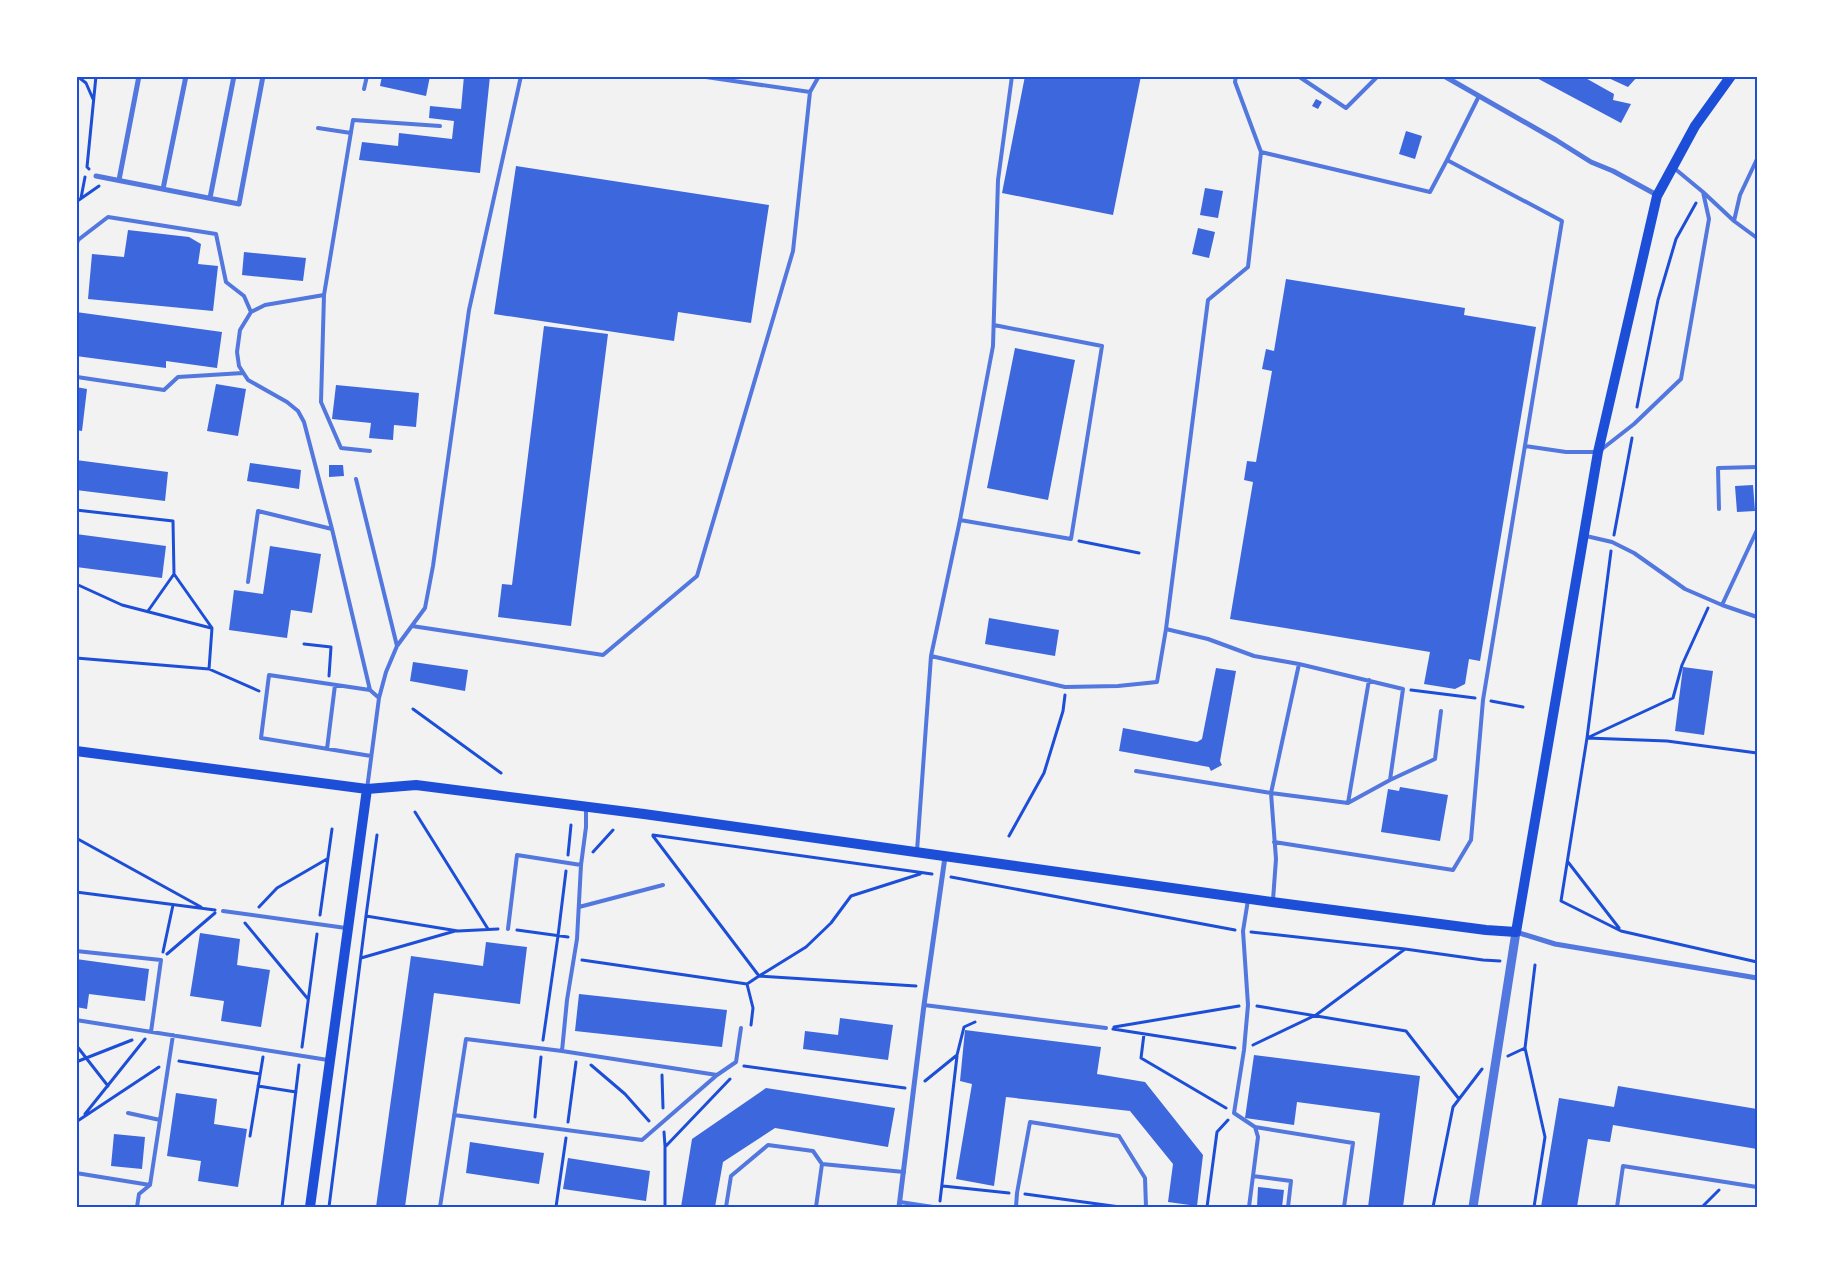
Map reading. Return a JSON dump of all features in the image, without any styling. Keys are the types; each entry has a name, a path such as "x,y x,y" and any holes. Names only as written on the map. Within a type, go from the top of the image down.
{"main road":[{"path":"76,751 367,788 416,786 644,814 1272,902 1486,930 1516,932 1598,452 1657,196 1695,126 1731,76"},
{"path":"310,1207 367,788"}],"street":[{"path":"119,180 139,76"},
{"path":"163,189 186,76"},
{"path":"210,198 234,76"},
{"path":"96,176 239,204 263,76"},
{"path":"1444,76 1591,162 1613,171 1657,196"},
{"path":"900,1204 924,1005 945,857"},
{"path":"1473,1207 1516,932 1556,944 1757,978"}],"lane":[{"path":"364,89 367,76"},
{"path":"367,788 379,698 396,646 426,608 469,310 521,76"},
{"path":"699,76 810,92"},
{"path":"412,626 603,655 697,576 793,251 810,92 819,76"},
{"path":"935,76 947,76"},
{"path":"916,852 931,656 960,520 993,346 998,180 1012,76"},
{"path":"931,656 1065,687 1118,686 1156,682 1166,629 1208,300 1248,267 1261,152 1235,82 1236,76"},
{"path":"1298,76 1346,108 1378,76"},
{"path":"1261,152 1430,192 1479,96"},
{"path":"370,451 341,448 321,402 324,295 353,120 440,126"},
{"path":"318,128 351,133"},
{"path":"1734,220 1740,195 1757,159"},
{"path":"1274,842 1453,870 1471,840 1483,700 1562,221 1447,160"},
{"path":"1673,166 1757,238"},
{"path":"1750,172 1757,175"},
{"path":"1525,446 1566,452 1598,452 1634,424 1681,379 1709,219 1702,192"},
{"path":"76,247 78,240 108,217 216,234 226,282 244,296 251,312"},
{"path":"324,295 265,305 251,312 240,330 237,352 238,366 248,380 288,402 298,411 304,422 332,529 370,690"},
{"path":"960,520 1071,539 1102,346 994,325"},
{"path":"77,377 164,390 178,377 243,373"},
{"path":"1719,509 1718,468 1757,467"},
{"path":"356,479 396,646"},
{"path":"248,582 258,511 332,529"},
{"path":"1722,605 1757,530"},
{"path":"1584,535 1612,542 1634,553 1684,589 1757,617"},
{"path":"1166,629 1208,639 1254,656 1300,664 1403,689 1390,780"},
{"path":"1272,902 1276,859 1271,793 1300,664"},
{"path":"371,756 261,738 269,675 370,690 379,698"},
{"path":"1348,803 1369,680"},
{"path":"327,749 335,685"},
{"path":"1136,771 1271,793 1348,803 1390,780 1435,760 1441,711"},
{"path":"562,1051 567,1000 577,939 586,808"},
{"path":"508,929 517,855 582,865"},
{"path":"579,907 663,885"},
{"path":"1248,898 1243,932 1248,1005 1244,1050 1234,1113 1255,1127 1353,1143 1344,1207"},
{"path":"223,911 349,928"},
{"path":"76,951 161,960 151,1032"},
{"path":"924,1005 1106,1028"},
{"path":"76,1020 330,1060"},
{"path":"454,1116 642,1140 717,1075 736,1062 742,1028"},
{"path":"137,1207 139,1194 150,1184 173,1035"},
{"path":"440,1207 466,1039 562,1051 717,1075"},
{"path":"128,1113 160,1120"},
{"path":"1016,1207 1030,1122 1119,1136 1145,1178 1146,1207"},
{"path":"1249,1207 1258,1137 1255,1127"},
{"path":"726,1207 731,1176 768,1145 813,1151 822,1164 816,1207"},
{"path":"822,1164 904,1172"},
{"path":"1618,1207 1623,1166 1757,1187"},
{"path":"76,1173 150,1184"},
{"path":"1253,1176 1291,1180 1288,1207"},
{"path":"900,1204 933,1207"}],"path":[{"path":"77,76 86,82 94,100"},
{"path":"81,199 87,167 96,76"},
{"path":"87,167 96,176"},
{"path":"76,202 109,178"},
{"path":"76,510 173,521 174,574 212,628 209,668"},
{"path":"1071,539 1139,554"},
{"path":"148,611 174,574"},
{"path":"76,584 122,605 212,628"},
{"path":"1712,600 1682,665 1673,698 1587,738 1667,741 1757,753"},
{"path":"304,644 331,647 329,684"},
{"path":"76,658 209,668 266,695"},
{"path":"1009,836 1044,773 1063,711 1065,687"},
{"path":"1403,689 1524,707"},
{"path":"413,709 501,773"},
{"path":"415,812 488,929"},
{"path":"534,1126 571,826"},
{"path":"282,1207 308,999 332,829"},
{"path":"582,865 613,830"},
{"path":"329,1207 377,835"},
{"path":"927,986 759,976 653,835 942,876 1243,932 1500,961 1499,970"},
{"path":"76,838 204,909"},
{"path":"251,915 277,888 328,858"},
{"path":"1567,862 1621,931"},
{"path":"574,959 748,984 806,947 831,923 851,896 922,873"},
{"path":"76,892 218,910 161,960"},
{"path":"1561,901 1621,931 1757,962"},
{"path":"161,960 173,905"},
{"path":"236,913 308,999"},
{"path":"366,916 458,930 508,929 577,939"},
{"path":"361,958 458,930"},
{"path":"1106,1028 1244,1050 1316,1015 1405,949"},
{"path":"1534,1207 1545,1137 1525,1048 1535,965"},
{"path":"1106,1028 1248,1005 1406,1030 1459,1099"},
{"path":"939,1207 943,1186 957,1055 964,1027 991,1013"},
{"path":"76,1062 151,1032"},
{"path":"83,1117 151,1032"},
{"path":"1144,1034 1141,1058 1234,1113 1218,1132 1207,1207"},
{"path":"76,1045 108,1086"},
{"path":"250,1136 264,1050"},
{"path":"577,1054 625,1094 656,1128 665,1147 666,1207"},
{"path":"738,1072 744,1065 900,1086 914,1090 957,1055"},
{"path":"76,1120 169,1060 260,1074"},
{"path":"1433,1207 1453,1107 1486,1064"},
{"path":"665,1147 731,1078"},
{"path":"258,1086 296,1092"},
{"path":"1702,1207 1727,1182"},
{"path":"943,1186 1017,1193 1120,1207"}],"building":[{"path":"382,76 430,76 426,96 380,86"},
{"path":"464,76 490,76 480,173 359,160 362,142 398,146 399,133 452,139 454,121 429,118 430,106 461,109"},
{"path":"1025,76 1141,76 1113,215 1002,193"},
{"path":"1533,76 1582,76 1614,94 1613,100 1631,104 1621,123"},
{"path":"1604,76 1638,76 1628,87"},
{"path":"1316,99 1322,102 1318,109 1312,106"},
{"path":"1406,131 1422,136 1415,159 1399,154"},
{"path":"516,166 769,205 751,323 678,312 674,341 494,314"},
{"path":"1205,188 1223,191 1218,218 1200,215"},
{"path":"1198,228 1215,232 1209,258 1192,254"},
{"path":"128,230 189,237 201,244 198,264 218,266 213,311 88,299 92,254 124,257"},
{"path":"244,252 306,258 303,281 242,275"},
{"path":"1286,279 1465,308 1464,315 1536,327 1480,661 1469,659 1465,684 1455,689 1424,684 1430,652 1230,619 1253,482 1244,480 1247,461 1256,462 1272,371 1262,369 1266,349 1274,351"},
{"path":"76,312 222,332 217,368 166,361 166,368 76,356"},
{"path":"544,326 608,334 571,626 498,617 502,584 512,585"},
{"path":"1015,348 1075,360 1048,500 987,488"},
{"path":"216,384 246,389 238,436 207,431"},
{"path":"336,385 419,393 416,427 394,425 393,440 369,438 371,423 332,419"},
{"path":"76,387 87,389 82,431 76,430"},
{"path":"76,460 168,472 165,501 76,490"},
{"path":"250,463 301,470 299,489 247,481"},
{"path":"329,465 343,465 344,476 329,477"},
{"path":"1753,485 1755,511 1737,512 1735,486"},
{"path":"76,534 166,546 162,578 76,567"},
{"path":"270,546 321,554 312,613 291,610 287,638 229,630 234,590 263,594"},
{"path":"989,618 1059,630 1055,656 985,644"},
{"path":"413,662 468,670 465,691 410,681"},
{"path":"1683,667 1713,671 1704,735 1675,731"},
{"path":"1216,668 1236,671 1220,761 1222,765 1211,771 1209,767 1119,751 1123,728 1197,742 1202,739"},
{"path":"1400,787 1448,795 1440,841 1381,832 1388,789 1399,791"},
{"path":"200,933 240,939 237,965 270,970 261,1027 221,1021 224,1001 190,996"},
{"path":"486,942 527,947 520,1004 434,993 405,1207 376,1207 411,956 483,966"},
{"path":"76,959 149,969 145,1001 89,994 87,1009 76,1007"},
{"path":"579,994 727,1010 722,1047 575,1031"},
{"path":"840,1018 893,1025 888,1060 803,1049 805,1031 838,1035"},
{"path":"965,1030 1101,1047 1097,1074 1145,1082 1203,1155 1197,1206 1168,1202 1173,1164 1130,1111 1006,1097 994,1186 956,1179 972,1084 960,1081"},
{"path":"1254,1055 1420,1076 1403,1207 1368,1207 1380,1113 1297,1102 1294,1125 1245,1118"},
{"path":"1618,1086 1757,1109 1757,1149 1613,1125 1610,1142 1588,1139 1577,1207 1541,1207 1559,1098 1614,1107"},
{"path":"766,1088 895,1108 888,1147 775,1128 723,1162 715,1207 681,1207 692,1139"},
{"path":"176,1093 217,1099 214,1124 247,1129 238,1187 198,1181 201,1161 167,1156"},
{"path":"114,1134 145,1137 142,1169 111,1166"},
{"path":"470,1142 544,1153 539,1184 466,1173"},
{"path":"568,1158 650,1171 646,1201 563,1189"},
{"path":"1258,1187 1284,1190 1282,1207 1257,1207"}]}
